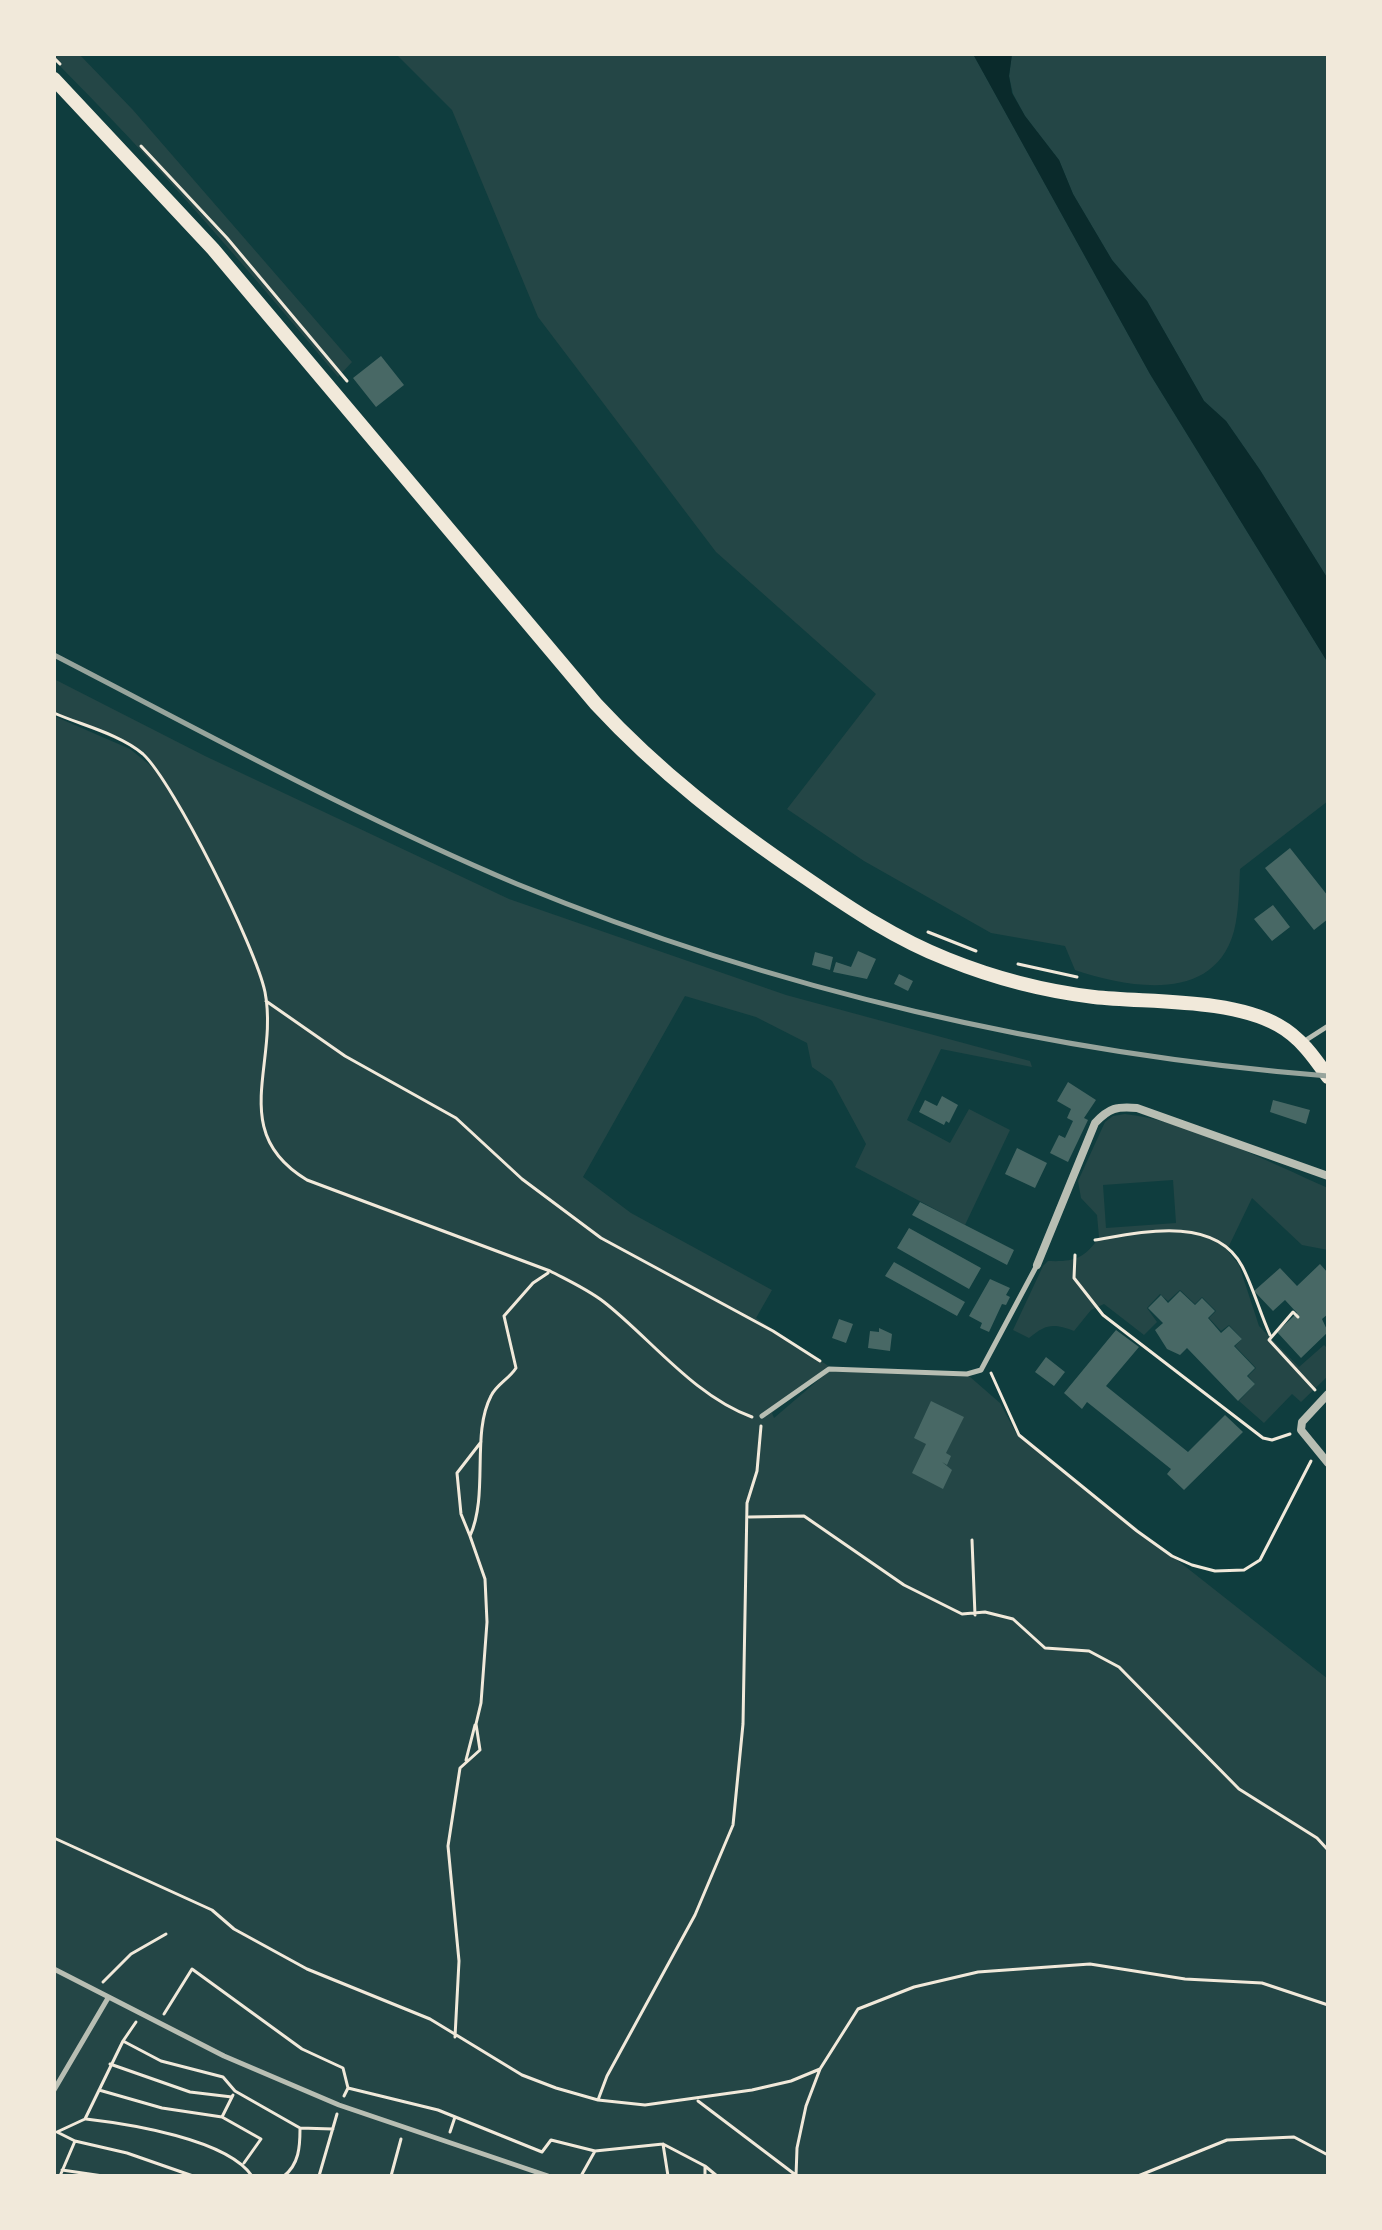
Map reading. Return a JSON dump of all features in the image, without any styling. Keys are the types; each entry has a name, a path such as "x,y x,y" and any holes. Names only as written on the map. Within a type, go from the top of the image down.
{"main road":[{"path":"59,73 213,249 596,704 641,753 718,816 878,926 969,968 1070,993 1236,1011 1278,1025 1302,1043 1328,1077"}],"street":[{"path":"1037,1265 1072,1190 1095,1123 1105,1112 1118,1106 1137,1108 1328,1176"},
{"path":"1326,1397 1302,1422 1301,1430 1328,1463"}],"lane":[{"path":"1302,1043 1328,1026"},
{"path":"762,1416 829,1369 967,1374 981,1370 1037,1265"},
{"path":"54,1969 224,2056 339,2105 548,2176"},
{"path":"54,2090 108,1998"}],"path":[{"path":"54,58 59,73"},
{"path":"134,139 227,238 354,389"},
{"path":"54,713 132,747 152,765 220,885 257,967 266,1001 262,1119 269,1145 288,1169 307,1180 550,1271 603,1302 731,1408 751,1417 762,1416 757,1471 747,1503 743,1724 733,1825 695,1915 607,2076 598,2100"},
{"path":"923,929 985,954"},
{"path":"1006,961 1084,978"},
{"path":"266,1001 345,1056 446,1111 522,1179 590,1231 773,1331 829,1369"},
{"path":"1095,1240 1134,1231 1211,1236 1223,1242 1242,1266 1272,1346 1326,1397"},
{"path":"1075,1255 1074,1278 1103,1315 1263,1438 1272,1440 1301,1430"},
{"path":"470,1536 479,1516 481,1442 491,1396 516,1368 504,1316 533,1283 550,1271"},
{"path":"1270,1335 1293,1312 1298,1317"},
{"path":"987,1362 1019,1435 1137,1531 1172,1556 1192,1565 1215,1571 1244,1570 1260,1560 1317,1452"},
{"path":"466,1760 481,1703 487,1622 485,1579 461,1514 457,1473 481,1442"},
{"path":"747,1517 804,1516 904,1585 962,1614 985,1612 1013,1619 1045,1648 1089,1651 1119,1667 1239,1789 1317,1838 1328,1850"},
{"path":"972,1540 975,1615"},
{"path":"455,2037 459,1961 450,1903 448,1846 460,1768 480,1750 476,1724"},
{"path":"54,1838 212,1910 234,1929 307,1969 430,2019 522,2075 598,2100 645,2105 697,2100 791,2081 820,2069"},
{"path":"94,1989 131,1954 166,1934"},
{"path":"796,2176 797,2148 806,2106 820,2069 858,2009 914,1987 989,1971 1090,1964 1185,1979 1262,1983 1328,2005"},
{"path":"158,2023 192,1969 302,2049 343,2068 348,2088 339,2105 319,2176"},
{"path":"85,2119 110,2064 142,2014"},
{"path":"123,2041 161,2061 223,2077 235,2091 300,2128 333,2129"},
{"path":"110,2064 190,2092 232,2097"},
{"path":"348,2088 438,2110 542,2152 551,2140 595,2151 663,2144 705,2166 717,2176"},
{"path":"98,2089 162,2108 222,2117 261,2139 244,2163"},
{"path":"222,2117 235,2091"},
{"path":"697,2100 796,2176"},
{"path":"55,2131 85,2119 135,2125 215,2150 244,2163 252,2176"},
{"path":"284,2176 291,2170 300,2150 300,2128"},
{"path":"391,2176 404,2128"},
{"path":"55,2131 75,2141 127,2153 193,2176"},
{"path":"1138,2176 1227,2140 1294,2137 1328,2155"},
{"path":"60,2176 75,2141"},
{"path":"663,2144 668,2176"},
{"path":"581,2176 595,2151"},
{"path":"705,2166 705,2176"},
{"path":"62,2170 103,2176"}],"shaded area":[{"path":"54,54 79,54 133,110 352,362 338,377 200,216 54,60"},
{"path":"396,54 973,54 1150,374 1328,663 1328,801 1240,869 1234,931 1224,954 1208,970 1189,980 1167,985 1144,985 1075,970 1065,946 991,933 864,861 787,809 876,694 716,552 538,317 452,110"},
{"path":"973,54 1012,54 1009,76 1012,93 1025,116 1059,160 1073,194 1112,260 1147,301 1204,401 1226,421 1328,579 1328,663 1150,374"},
{"path":"1012,54 1328,54 1328,579 1226,421 1204,401 1147,301 1112,260 1073,194 1059,160 1025,116 1013,94 1009,76"},
{"path":"54,679 205,756 509,899 786,995 1030,1061 1032,1067 941,1049 907,1120 950,1143 969,1109 1010,1130 965,1225 855,1167 866,1144 832,1081 812,1067 807,1043 756,1017 685,996 583,1177 631,1213 772,1290 756,1318 830,1367 772,1413 774,1418 830,1370 969,1376 1000,1403 1016,1433 1328,1679 1328,2176 54,2176 54,716 130,749 162,775 144,752 54,712"},
{"path":"1125,1114 1175,1125 1328,1188 1328,1250 1302,1245 1252,1198 1227,1250 1239,1265 1259,1326 1299,1367 1324,1345 1328,1349 1328,1376 1301,1402 1292,1394 1264,1423 1239,1401 1255,1384 1248,1376 1256,1368 1235,1346 1242,1339 1229,1325 1221,1331 1209,1318 1216,1311 1202,1297 1195,1304 1180,1290 1168,1301 1160,1294 1147,1308 1157,1322 1144,1335 1104,1304 1091,1310 1074,1331 1050,1326 1029,1338 1013,1330 1043,1266 1048,1261 1078,1258 1099,1237 1097,1215 1081,1198 1078,1181 1105,1122 1113,1116","holes":["1173,1180 1176,1223 1106,1228 1103,1185"]}],"building":[{"path":"381,356 404,385 376,407 353,378"},
{"path":"1290,848 1328,896 1328,919 1314,930 1265,868"},
{"path":"1273,905 1290,927 1272,941 1254,919"},
{"path":"858,951 876,959 867,979 833,972 836,962 851,967"},
{"path":"815,952 833,957 830,970 812,965"},
{"path":"899,974 913,981 908,991 894,984"},
{"path":"1068,1082 1096,1100 1084,1118 1088,1120 1068,1162 1050,1153 1059,1135 1065,1138 1073,1121 1067,1118 1071,1109 1057,1101"},
{"path":"942,1096 958,1105 949,1123 946,1121 944,1125 919,1112 925,1100 937,1106"},
{"path":"1273,1100 1310,1110 1306,1124 1270,1112"},
{"path":"1017,1148 1047,1163 1035,1188 1005,1174"},
{"path":"920,1202 1014,1250 1007,1265 912,1215"},
{"path":"909,1228 981,1268 969,1289 897,1248"},
{"path":"894,1262 965,1302 957,1316 885,1276"},
{"path":"1320,1264 1328,1273 1328,1314 1322,1319 1328,1332 1301,1358 1277,1332 1297,1313 1285,1300 1273,1311 1254,1291 1280,1268 1297,1286"},
{"path":"990,1279 1010,1288 1006,1295 1010,1297 1006,1305 1002,1304 989,1332 980,1328 982,1323 969,1316"},
{"path":"1180,1291 1195,1305 1202,1298 1215,1311 1208,1318 1221,1333 1229,1326 1242,1339 1234,1346 1255,1368 1247,1376 1255,1384 1238,1401 1187,1348 1180,1355 1167,1349 1155,1330 1163,1323 1148,1308 1161,1295 1168,1303"},
{"path":"839,1319 853,1324 846,1343 832,1338"},
{"path":"879,1328 892,1334 890,1351 868,1348 870,1331 879,1332"},
{"path":"1116,1330 1139,1347 1106,1386 1188,1452 1225,1415 1243,1432 1184,1490 1167,1474 1171,1469 1087,1402 1082,1409 1064,1393"},
{"path":"1046,1357 1065,1372 1054,1386 1035,1372"},
{"path":"931,1401 964,1417 946,1453 951,1456 947,1465 942,1462 952,1470 943,1489 912,1473 926,1444 914,1438"}],"railway":[{"path":"54,655 283,774 458,858 615,922 714,956 915,1012 1018,1034 1224,1066 1328,1076"}]}
